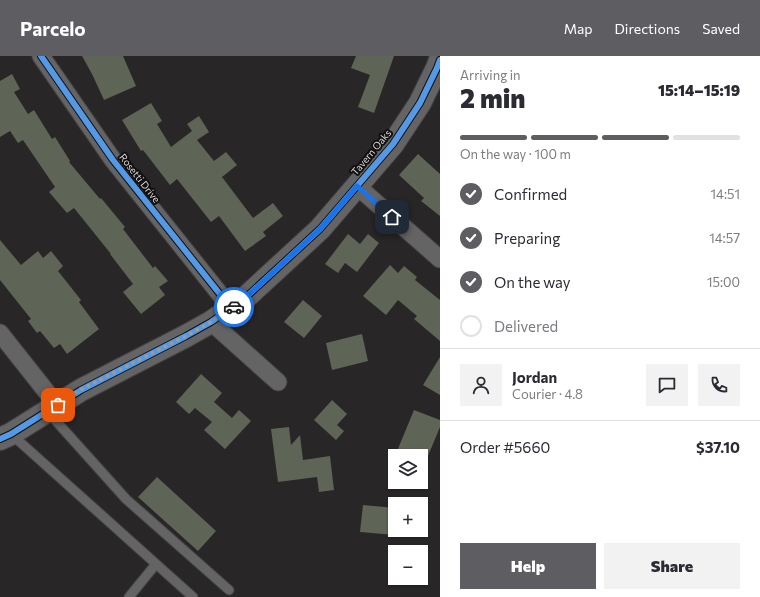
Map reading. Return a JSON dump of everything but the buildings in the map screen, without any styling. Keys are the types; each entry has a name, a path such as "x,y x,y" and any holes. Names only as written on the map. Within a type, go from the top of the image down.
{"street":[{"name":"Rosetti Drive","path":"41,56 113,160 231,308"},
{"name":"Tavern Oaks","path":"4,441 80,390 186,336 211,322 244,299 320,229 393,144 420,103 440,60"},
{"path":"357,186 440,259"},
{"path":"211,322 278,382"},
{"path":"0,333 52,408"}],"lane":[{"path":"52,408 126,499 229,590"},
{"path":"4,441 156,564 193,597"},
{"path":"129,597 156,564"}],"cycle path":[{"path":"41,56 113,160 231,308"},
{"path":"0,439 11,434 81,390 211,322 244,299 320,229 393,144 420,103 440,60"}],"way so far":[{"path":"58,405 80,390 186,336 234,307"}],"route":[{"path":"234,307 320,229 357,186 392,217"}]}
